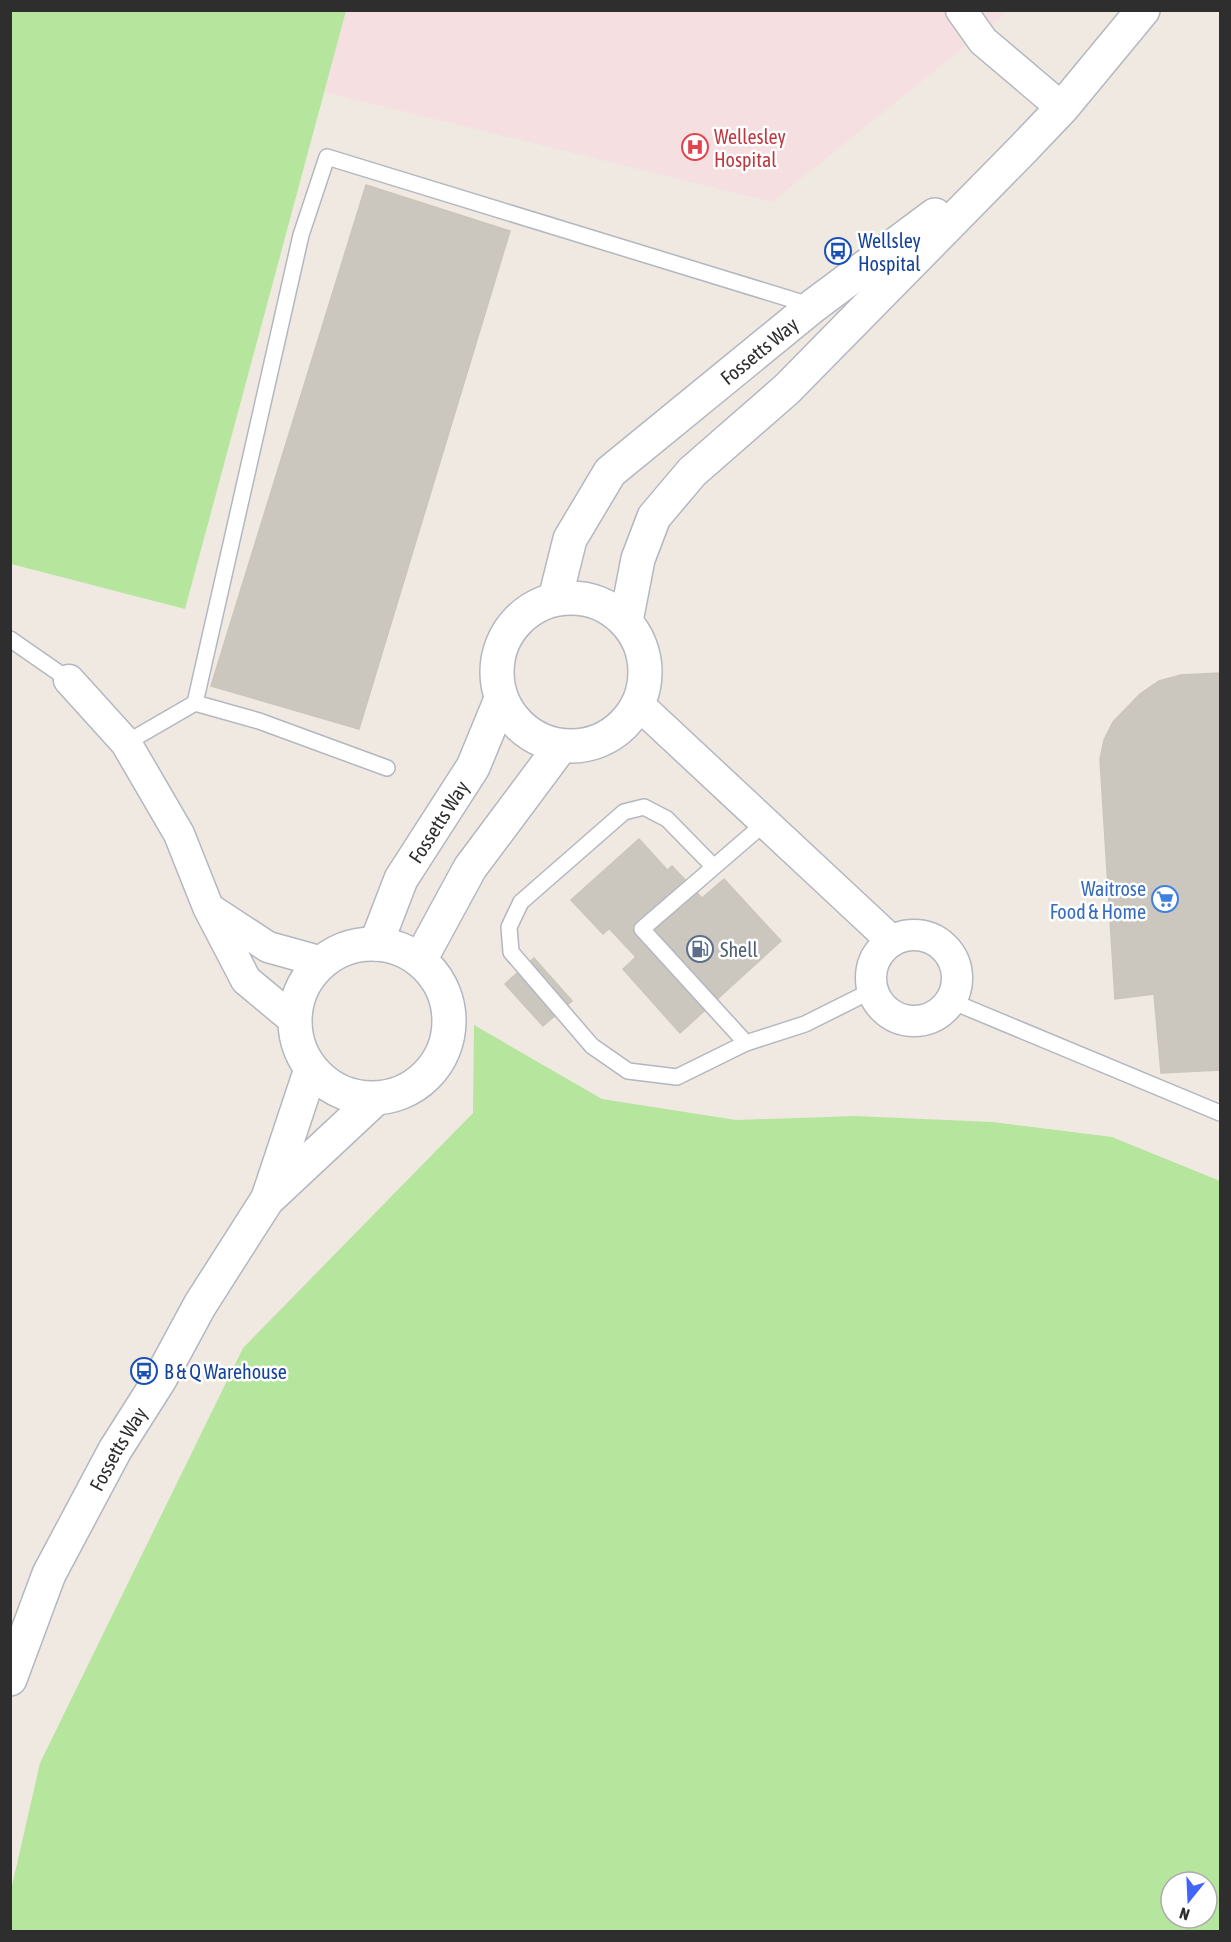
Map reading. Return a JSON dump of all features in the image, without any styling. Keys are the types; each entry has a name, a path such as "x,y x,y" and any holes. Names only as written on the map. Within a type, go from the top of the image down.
{"street":[{"path":"961,10 983,41 1062,108"},
{"name":"Fossetts Way","path":"626,621 638,559 654,517 692,472 788,389 1023,149 1062,108 1143,10"},
{"name":"Fossetts Way","path":"555,599 570,539 610,472 813,306 1023,149"},
{"path":"581,598 605,606 626,621 641,647 646,675 639,704 626,723 607,738 585,745 561,746 536,738 515,721 501,699 496,674 500,649 512,626 531,609 555,599 581,598"},
{"path":"69,680 126,743 179,834 208,907 246,980 294,1020"},
{"name":"Fossetts Way","path":"376,944 401,879 473,767 501,699"},
{"path":"639,704 892,941"},
{"path":"420,960 470,868 561,746"},
{"path":"208,907 268,947 322,962"},
{"path":"916,934 940,943 949,952 957,974 956,988 951,1001 941,1012 915,1021 889,1012 879,1002 873,990 871,976 874,962 881,950 892,941 916,934"},
{"name":"Fossetts Way","path":"376,944 396,948 420,960 438,981 447,1002 450,1029 447,1043 435,1067 424,1079 401,1093 375,1099 356,1097 331,1087 310,1069 299,1047 294,1020 305,983 322,962 349,947 376,944"},
{"name":"Fossetts Way","path":"10,1679 49,1575 115,1450 160,1378 200,1305 267,1200 310,1069"},
{"name":"Fossetts Way","path":"267,1200 375,1099"}],"lane":[{"path":"195,703 301,235 327,157 813,306"},
{"path":"10,639 69,680"},
{"path":"126,743 195,703 259,721 387,768"},
{"path":"713,866 667,819 644,807 624,812 521,902 508,927 511,952 592,1046 628,1071 677,1077 746,1043 805,1024 873,990"},
{"path":"746,1043 642,929 766,822"},
{"path":"951,1001 1221,1113"}],"shaded area":[{"name":"Wellesley Hospital","path":"346,11 1009,11 772,202 325,92"}],"green space":[{"path":"10,11 346,11 185,609 11,564"},
{"path":"474,1025 602,1099 736,1120 855,1116 992,1122 1112,1137 1220,1181 1220,1931 11,1931 11,1890 40,1763 243,1348 473,1113"}],"building":[{"path":"366,185 510,231 359,729 211,686"},
{"name":"Waitrose Food & Home","path":"1220,673 1220,1070 1161,1073 1154,994 1115,999 1100,759 1104,740 1113,722 1140,694 1159,681 1181,675"},
{"path":"639,839 670,873 603,934 571,900"},
{"name":"Shell","path":"672,866 702,898 724,879 781,941 680,1033 623,969 636,957 606,925"},
{"path":"534,958 572,1001 543,1026 505,984"}],"place":[{"name":"Wellesley Hospital","path":"695,147"},
{"name":"Wellsley Hospital","path":"838,251"},
{"name":"Waitrose Food & Home","path":"1165,899"},
{"name":"Shell","path":"700,949"},
{"name":"B & Q Warehouse","path":"144,1371"}]}
